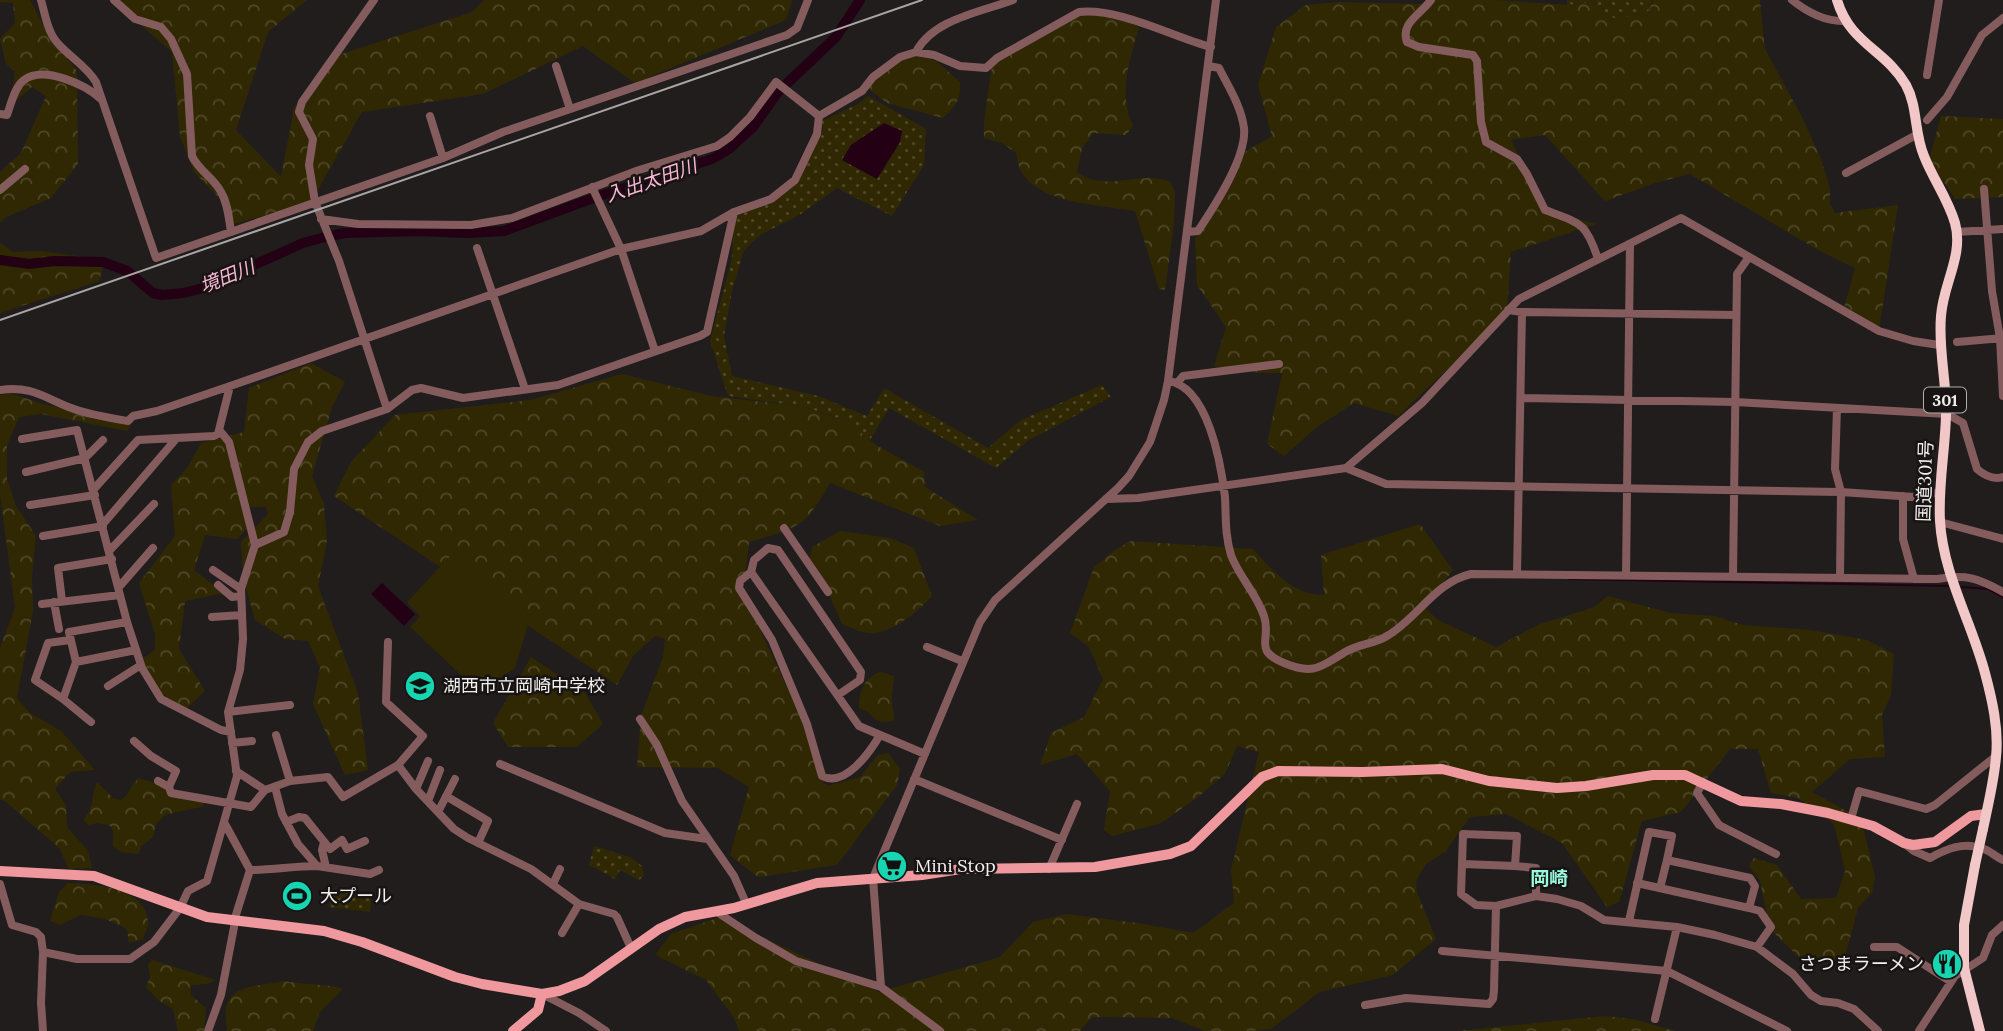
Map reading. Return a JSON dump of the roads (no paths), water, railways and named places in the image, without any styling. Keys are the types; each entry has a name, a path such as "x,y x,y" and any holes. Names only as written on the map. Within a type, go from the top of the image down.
{"highway":[{"name":"国道301号","path":"1837,0 1845,21 1860,40 1888,62 1901,78 1914,104 1923,156 1952,213 1957,232 1956,254 1943,300 1940,345 1947,414 1940,522 1942,544 1985,671 1992,705 1996,756 1964,925 1965,968 1980,1031"}],"main road":[{"path":"0,871 94,876 207,917 324,931 362,942 456,977 542,994 585,981 659,929 685,917 717,912 817,883 922,875 961,869 1049,869 1127,863 1170,854 1191,845 1262,777 1278,771 1442,769 1489,781 1557,788 1653,775 1685,775 1730,798 1781,804 1851,819 1913,845 1936,842 1970,816 1986,814"},
{"path":"513,1031 538,1010 542,994"}],"street":[{"path":"41,0 55,40 89,69 96,82 156,258 443,158 503,132 787,35 797,28 808,0"},
{"path":"114,0 135,19 161,27 171,39 187,74 192,156 197,166 221,192 231,232"},
{"path":"374,0 335,54 299,108 299,112 313,139 309,165 321,219 339,261 387,409"},
{"path":"916,52 921,42 943,25 1013,0"},
{"path":"881,986 873,878 980,622 995,600 1129,476 1150,443 1168,381 1216,0"},
{"path":"1431,0 1406,26 1404,34 1407,42 1419,47 1473,55 1477,61 1481,122 1486,142 1517,159 1545,210 1565,216 1588,231 1598,259"},
{"path":"1793,0 1825,18 1845,21"},
{"path":"1927,75 1938,0"},
{"path":"819,116 862,91 873,77 900,57 916,52 934,55 960,66 986,68 998,58 1079,12 1092,11 1117,16 1211,47"},
{"path":"1927,120 1947,97 1982,36 2003,18"},
{"path":"556,66 570,109"},
{"path":"1188,232 1198,230 1222,196 1242,147 1244,130 1239,107 1219,68 1209,66"},
{"path":"0,114 7,114 21,82 34,76 53,75 88,89 101,99"},
{"path":"321,219 358,225 471,225 512,218 592,187 716,146 730,137 750,117 776,82 819,116"},
{"path":"430,116 443,158"},
{"path":"0,390 21,388 37,392 74,409 128,421 133,416 157,411 365,340 621,249 701,232 734,212 771,199 795,180 817,134 819,116"},
{"path":"1846,173 1918,134"},
{"path":"0,190 25,169"},
{"path":"592,187 621,249 655,351"},
{"path":"1984,189 1992,291 2002,338 2003,396"},
{"path":"255,545 284,532 290,512 293,469 311,438 322,431 387,409 412,390 421,388 463,398 558,385 707,332 734,212"},
{"path":"1346,468 1422,403 1519,299 1681,218 1879,331 1913,341 1940,345"},
{"path":"1957,232 2003,229"},
{"path":"1626,575 1630,245"},
{"path":"477,248 525,389"},
{"path":"1733,576 1737,274 1749,257"},
{"path":"1508,310 1736,316"},
{"path":"1517,574 1522,312"},
{"path":"1957,342 2002,338"},
{"path":"1178,382 1183,376 1279,364"},
{"path":"1168,381 1178,382 1198,401 1214,444 1223,486 1226,534 1240,576 1265,618 1267,628 1264,647 1281,662 1300,669 1314,670 1348,650 1388,636 1447,584 1460,576 1471,574 1914,579 1972,577 2003,592"},
{"path":"30,505 94,492 138,440 214,436 220,430 230,386"},
{"path":"1521,398 1735,402 1947,414 1963,423 1977,469 1983,475 1995,479 2003,477"},
{"path":"1837,408 1835,469 1841,492 1840,578"},
{"path":"22,439 77,430 127,622 141,664 161,699 230,732"},
{"path":"43,952 77,959 130,959 154,942 180,908 188,891 207,881 225,824 236,771 228,712 240,670 243,639 241,593 255,545 229,442 220,430"},
{"path":"43,537 103,525 176,439"},
{"path":"26,472 85,458 103,440"},
{"path":"1106,499 1138,498 1346,468 1386,484 1841,492 1914,497 1940,492"},
{"path":"1903,496 1903,539 1914,579"},
{"path":"59,629 58,568 111,554 154,504"},
{"path":"1940,522 2003,539"},
{"path":"784,528 828,592"},
{"path":"838,695 860,680 861,672 778,550 772,547 754,560 751,572 740,581 739,588 772,640 807,723 822,776 830,778 851,772 880,735"},
{"path":"43,604 120,591 153,548"},
{"path":"213,570 241,593"},
{"path":"751,572 859,726 925,754"},
{"path":"218,586 232,597 241,593"},
{"path":"212,617 242,615"},
{"path":"63,699 76,662 69,632 127,622"},
{"path":"71,640 48,643 36,680 91,722"},
{"path":"134,741 151,756 176,771 169,787 171,793 251,807 265,790 290,781 328,777 343,797 398,765 423,736 386,702 388,642"},
{"path":"927,647 962,661"},
{"path":"76,662 136,650"},
{"path":"108,685 141,664"},
{"path":"228,712 290,705"},
{"path":"640,719 657,745 682,801 734,876 746,904"},
{"path":"276,735 290,781"},
{"path":"232,744 252,741"},
{"path":"1851,819 1859,791 1926,809 1935,805 1996,756"},
{"path":"416,789 428,761"},
{"path":"500,764 665,833 707,839"},
{"path":"398,765 416,789 457,831 531,869 579,904 614,914 631,948"},
{"path":"428,801 440,770"},
{"path":"236,771 265,790"},
{"path":"438,812 456,779"},
{"path":"914,779 1062,840"},
{"path":"158,781 169,787"},
{"path":"1703,782 1697,793 1718,825 1776,854"},
{"path":"275,787 286,822 298,845 322,866"},
{"path":"446,796 488,821 478,843"},
{"path":"1049,869 1077,804"},
{"path":"286,822 305,817 324,842 327,851 322,866"},
{"path":"208,1031 221,995 235,921 250,870 225,824"},
{"path":"1629,921 1649,832 1672,836 1660,888"},
{"path":"1516,866 1517,836 1463,834 1461,894 1476,905 1496,906 1536,896 1581,906 1604,920 1676,927 1757,947 1793,974 1811,995 1821,1001 1854,1009 1878,1031"},
{"path":"327,851 342,840 348,849 365,841"},
{"path":"1904,843 1930,858 1946,848 1965,846 1984,849 2003,860"},
{"path":"1667,860 1751,878 1755,886 1749,908"},
{"path":"1463,864 1536,869 1536,896"},
{"path":"250,870 272,870 285,866 322,866 370,874 379,870"},
{"path":"553,884 561,869"},
{"path":"0,871 0,883 12,925 36,932 41,937 43,1031"},
{"path":"1637,883 1760,911 1771,927 1757,947"},
{"path":"562,933 579,904"},
{"path":"1365,1005 1406,998 1489,1004 1494,990 1496,906"},
{"path":"717,912 796,961 881,986 940,1031"},
{"path":"1919,1031 1951,982 1965,968 1983,958 1992,935 2003,925"},
{"path":"1655,1019 1676,927"},
{"path":"1874,947 1897,947 1951,982"},
{"path":"1442,951 1667,971 1787,1031"},
{"path":"542,994 606,1031"}],"waterway":[{"name":"入出太田川","path":"0,260 29,264 54,261 103,262 127,271 153,293 162,295 203,288 303,243 345,233 504,231 712,159 729,149 753,127 778,92 836,37 860,0"},
{"path":"1569,579 1950,586"},
{"path":"1962,587 1988,589 2003,597"}],"railway":[{"path":"0,320 922,0"}],"place":[{"name":"湖西市立岡崎中学校","path":"420,686"},
{"name":"Mini Stop","path":"892,866"},
{"name":"大プール","path":"297,896"},
{"name":"さつまラーメン","path":"1947,964"}],"district":[{"name":"岡崎","path":"1549,878"}],"water label":[{"name":"境田川","path":"227,276"}]}
